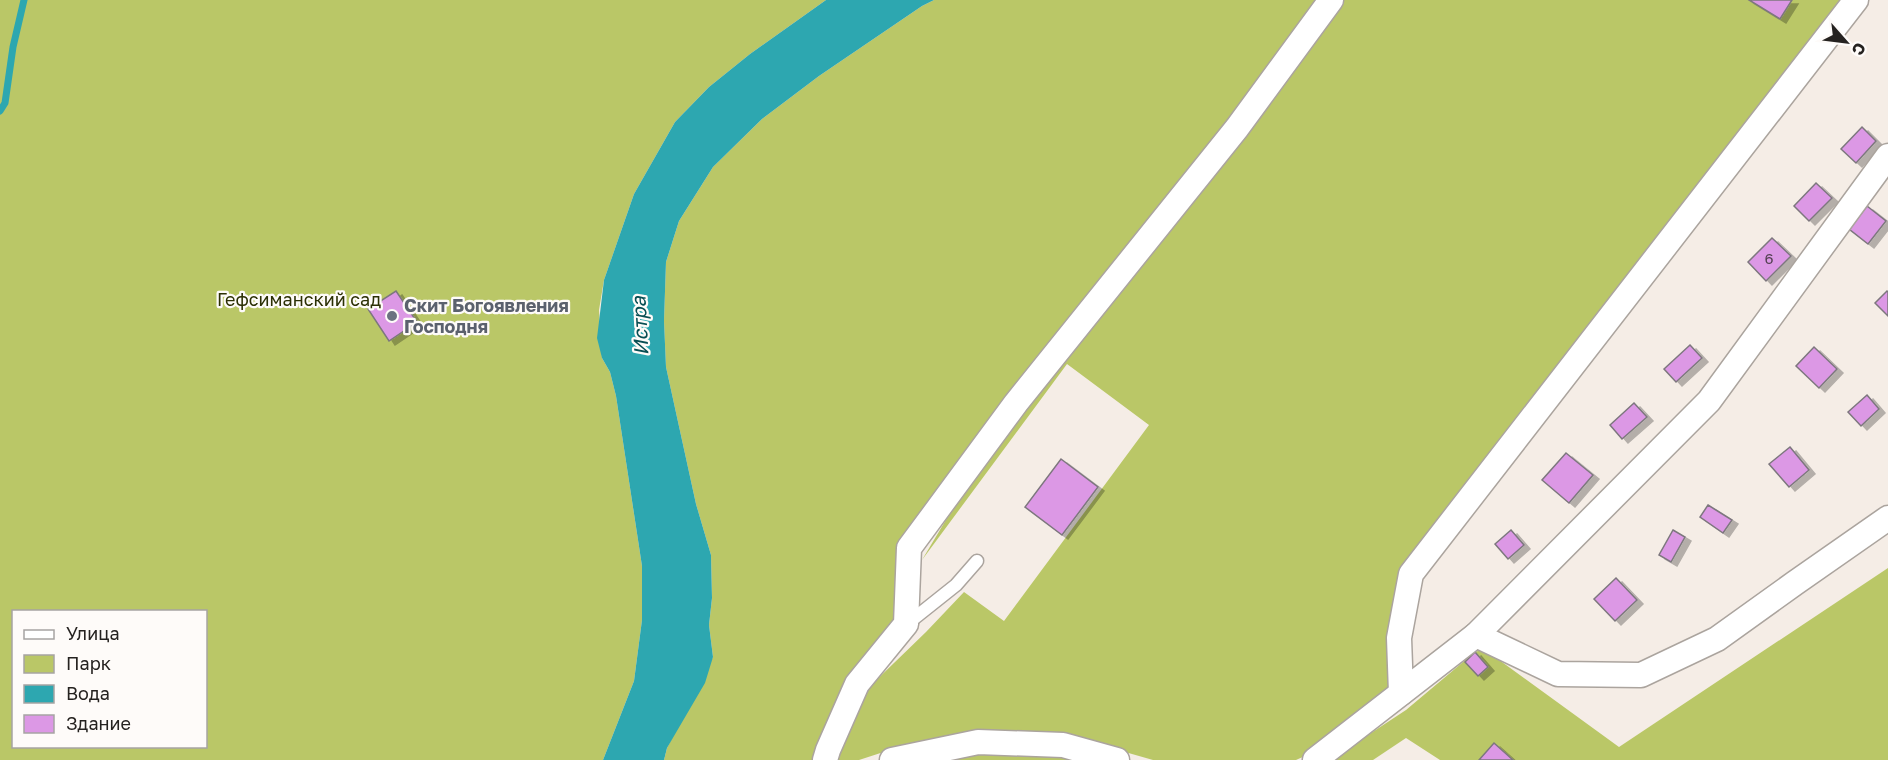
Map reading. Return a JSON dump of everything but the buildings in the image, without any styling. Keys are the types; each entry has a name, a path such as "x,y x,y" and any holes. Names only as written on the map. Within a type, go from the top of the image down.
{"street":[{"path":"825,760 857,684 906,624 909,548 1016,403 1237,128 1331,0"},
{"path":"1401,693 1399,638 1411,574 1856,0"},
{"path":"1315,760 1476,635 1709,401 1888,156"},
{"path":"1476,635 1558,674 1641,675 1717,639 1888,518"},
{"path":"892,760 978,742 1063,744 1117,760"}],"lane":[{"path":"906,624 956,585 977,561"}],"green space":[{"name":"Гефсиманский сад","path":"0,0 826,0 750,54 709,87 675,122 634,194 604,280 599,310 602,358 610,372 616,396 642,566 642,620 634,681 603,760 0,760"},
{"path":"934,0 1317,0 1237,111 1006,397 900,544 895,628 816,760 664,760 667,748 713,657 709,625 712,598 711,555 696,504 666,367 664,321 666,262 679,221 713,167 762,119 819,76"},
{"path":"1344,0 1844,0 1405,567 1396,687 1316,751 1296,760 1153,760 1069,736 899,747 859,760 834,760 863,693 964,592 1004,621 1149,425 1067,364 922,560 968,483 1240,141"},
{"path":"1888,568 1888,760 1440,760 1406,738 1373,760 1330,760 1406,710 1475,652 1484,649 1619,747"},
{"path":"979,753 1061,755 1071,760 942,760"}],"water":[{"name":"Истра","path":"826,0 934,0 819,76 762,119 713,167 679,221 666,262 664,321 666,367 696,504 711,555 712,598 709,625 713,657 705,683 667,748 664,760 603,760 634,681 642,620 642,566 616,396 597,338 604,280 634,194 675,122 709,87 750,54"}],"waterway":[{"path":"0,111 5,103 13,47 24,0"}],"place":[{"name":"Скит Богоявления Господня","path":"392,316"}]}
